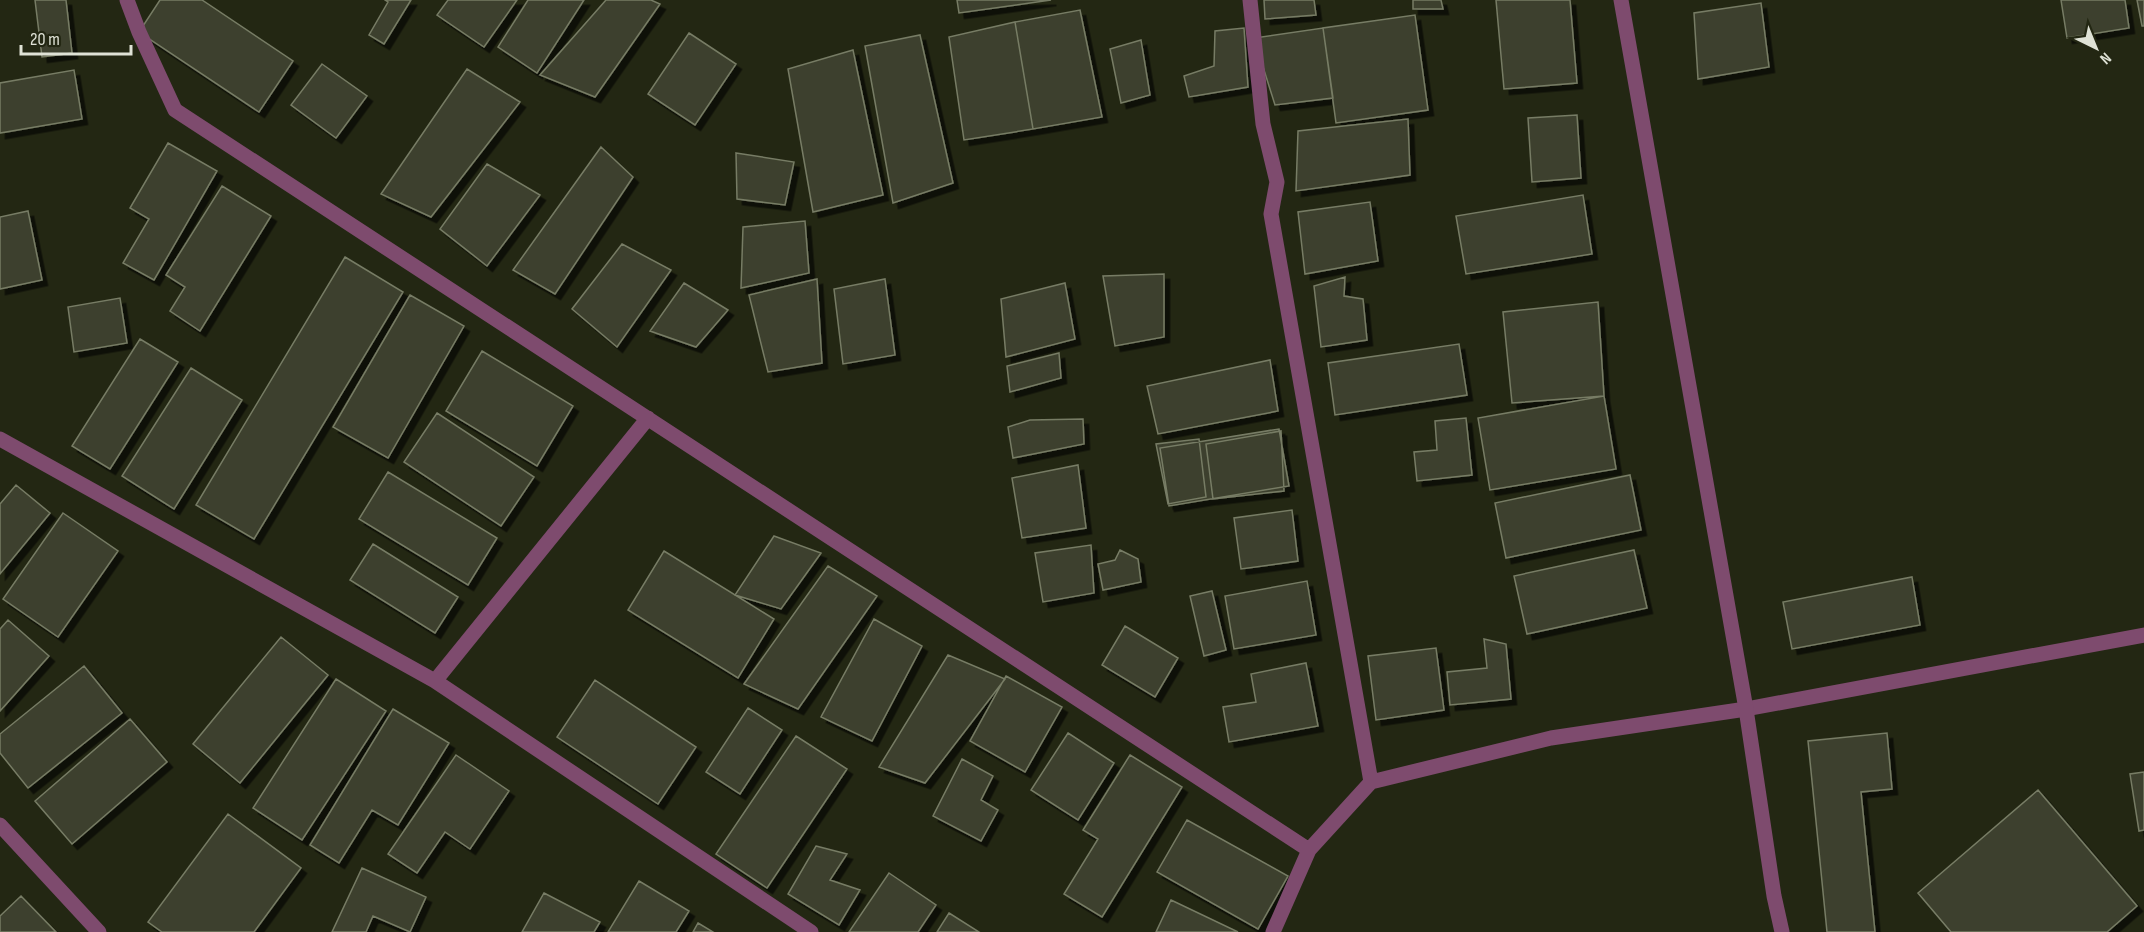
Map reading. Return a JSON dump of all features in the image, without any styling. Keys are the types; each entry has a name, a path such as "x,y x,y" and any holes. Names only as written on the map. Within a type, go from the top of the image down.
{"street":[{"path":"127,0 175,110 1309,850"},
{"path":"1250,0 1263,124 1277,182 1271,214 1371,782"},
{"path":"1621,0 1746,709 1774,896 1782,932"},
{"path":"435,681 648,418"},
{"path":"0,439 435,681 811,932"},
{"path":"1273,932 1309,850 1371,782 1551,738 1746,709 2144,634"},
{"path":"0,825 99,932"}],"building":[{"path":"35,0 66,0 72,53 42,57"},
{"path":"160,0 202,0 293,61 259,112 139,32"},
{"path":"385,0 411,0 384,44 369,35 388,2"},
{"path":"448,0 517,0 484,47 437,15"},
{"path":"528,0 584,0 537,73 498,47"},
{"path":"606,0 651,0 660,4 595,97 540,75"},
{"path":"957,0 1051,0 959,13"},
{"path":"1264,0 1314,0 1316,15 1265,19"},
{"path":"1413,0 1441,0 1443,9 1413,9"},
{"path":"1496,0 1570,0 1577,83 1504,89"},
{"path":"2061,0 2125,0 2129,28 2067,38"},
{"path":"2137,0 2144,0 2144,26 2142,26"},
{"path":"1761,3 1769,67 1698,79 1694,13"},
{"path":"1080,10 1102,117 1033,129 1015,22"},
{"path":"1415,15 1428,110 1336,123 1323,28"},
{"path":"1015,22 1033,129 964,140 949,37"},
{"path":"1244,28 1248,87 1189,97 1184,76 1214,66 1215,31"},
{"path":"1323,28 1333,98 1275,105 1254,38"},
{"path":"689,33 736,64 695,125 648,94"},
{"path":"920,35 953,183 893,203 865,46"},
{"path":"1141,40 1150,95 1121,103 1110,49"},
{"path":"853,50 883,195 813,212 788,69"},
{"path":"322,64 367,96 336,138 291,105"},
{"path":"467,69 520,102 431,217 381,194"},
{"path":"74,70 82,119 0,133 0,83"},
{"path":"1577,115 1581,178 1532,182 1528,118"},
{"path":"1408,119 1410,175 1296,191 1298,131"},
{"path":"168,143 217,171 154,280 123,263 149,219 130,208"},
{"path":"601,147 633,177 555,294 513,270"},
{"path":"736,153 794,162 785,205 737,199"},
{"path":"487,164 540,195 487,266 440,229"},
{"path":"222,186 271,216 200,331 170,311 185,287 166,275"},
{"path":"1583,195 1592,254 1466,274 1456,216"},
{"path":"1370,202 1378,261 1305,274 1298,212"},
{"path":"28,211 42,280 0,289 0,217"},
{"path":"805,221 809,273 741,288 743,227"},
{"path":"622,244 671,270 617,347 572,309"},
{"path":"345,257 403,292 254,539 196,505"},
{"path":"1164,274 1164,337 1115,346 1103,276"},
{"path":"1345,277 1344,296 1363,299 1367,340 1321,347 1314,286"},
{"path":"817,279 822,363 768,372 749,295"},
{"path":"885,279 895,355 843,364 834,289"},
{"path":"684,283 728,310 696,347 650,331"},
{"path":"1065,283 1075,339 1006,357 1001,299"},
{"path":"410,295 464,326 388,458 333,427"},
{"path":"120,298 127,343 74,352 68,307"},
{"path":"1598,302 1604,396 1512,403 1503,312"},
{"path":"140,339 178,362 110,469 72,446"},
{"path":"1459,344 1467,395 1335,415 1328,363"},
{"path":"482,351 573,406 537,466 446,411"},
{"path":"1059,353 1061,378 1010,392 1007,366"},
{"path":"1270,360 1278,411 1158,434 1147,386"},
{"path":"191,368 242,400 174,509 122,476"},
{"path":"1604,396 1616,469 1490,490 1478,418"},
{"path":"437,413 534,477 501,526 404,462"},
{"path":"1466,418 1472,475 1417,481 1414,452 1437,450 1435,421"},
{"path":"1083,419 1084,444 1013,458 1008,427 1030,420"},
{"path":"1279,429 1289,486 1169,506 1160,448"},
{"path":"1281,431 1284,491 1213,499 1206,444"},
{"path":"1199,439 1206,497 1168,504 1156,444"},
{"path":"1078,465 1086,528 1022,538 1012,478"},
{"path":"388,472 497,538 468,585 359,519"},
{"path":"1630,475 1641,530 1506,558 1495,503"},
{"path":"16,485 50,513 0,574 0,504"},
{"path":"1292,510 1298,561 1241,569 1234,518"},
{"path":"63,513 118,551 58,637 3,599"},
{"path":"774,536 821,553 781,609 735,595"},
{"path":"373,544 458,597 435,633 350,580"},
{"path":"1091,545 1094,593 1043,602 1035,553"},
{"path":"1120,550 1138,559 1141,582 1103,590 1098,564 1115,560"},
{"path":"1634,550 1647,608 1527,634 1514,576"},
{"path":"664,551 774,619 738,678 628,610"},
{"path":"828,566 877,596 798,709 744,684"},
{"path":"1912,577 1920,625 1792,649 1783,602"},
{"path":"1307,581 1316,635 1234,649 1225,596"},
{"path":"1212,591 1226,650 1204,656 1190,596"},
{"path":"874,619 922,646 872,741 821,717"},
{"path":"8,620 49,656 0,711 0,629"},
{"path":"1125,626 1178,658 1155,697 1102,665"},
{"path":"281,637 328,675 240,783 193,744"},
{"path":"1484,639 1506,644 1511,699 1450,705 1447,672 1487,668"},
{"path":"1436,648 1444,710 1376,720 1368,656"},
{"path":"948,655 1005,679 925,783 879,767"},
{"path":"1306,663 1318,726 1229,742 1223,707 1256,702 1251,674"},
{"path":"84,666 122,713 28,788 0,753 0,734"},
{"path":"1006,676 1062,707 1025,772 970,741"},
{"path":"336,679 386,711 302,840 253,808"},
{"path":"595,680 696,747 658,804 557,737"},
{"path":"748,708 782,730 740,794 706,772"},
{"path":"393,709 449,743 398,825 372,810 339,863 310,845"},
{"path":"130,719 167,762 72,844 35,801"},
{"path":"1068,733 1114,763 1078,820 1031,790"},
{"path":"1887,733 1892,789 1861,792 1875,932 1827,932 1808,741"},
{"path":"796,736 847,769 767,888 716,854"},
{"path":"456,755 509,791 470,849 445,832 417,873 388,854"},
{"path":"1130,755 1182,787 1102,917 1064,894 1098,839 1083,830"},
{"path":"962,759 993,776 981,800 998,810 981,841 933,816"},
{"path":"2144,772 2144,830 2139,831 2130,774"},
{"path":"2038,790 2137,906 2107,932 1951,932 1918,893"},
{"path":"228,814 301,868 254,932 162,932 148,922"},
{"path":"1187,820 1288,876 1258,929 1157,872"},
{"path":"816,846 847,854 830,880 860,890 839,925 788,894"},
{"path":"362,868 426,897 410,932 373,916 366,932 332,932"},
{"path":"889,873 936,905 918,932 849,932"},
{"path":"639,881 689,911 676,932 608,932"},
{"path":"544,893 600,922 594,932 522,932"},
{"path":"21,896 56,932 0,932 0,916"},
{"path":"1171,900 1238,932 1156,932"},
{"path":"949,913 979,932 937,932"},
{"path":"698,923 713,932 693,932"}]}
